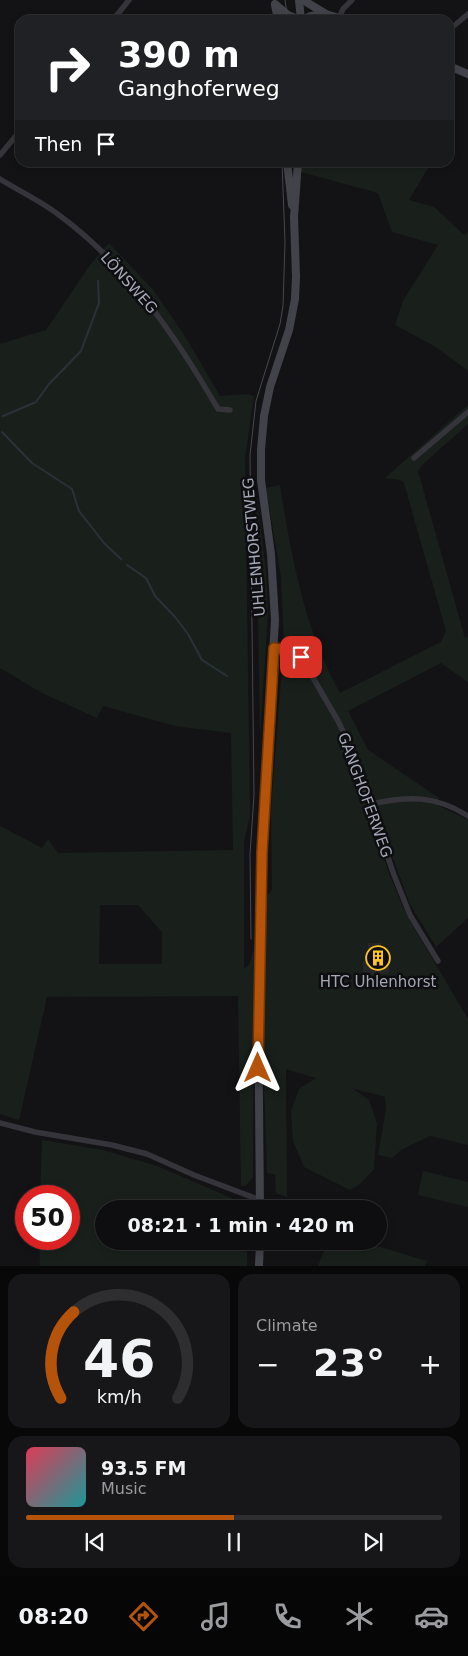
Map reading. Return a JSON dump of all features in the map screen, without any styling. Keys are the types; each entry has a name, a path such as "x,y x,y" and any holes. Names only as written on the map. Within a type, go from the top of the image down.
{"main road":[{"path":"299,0 300,15"},
{"path":"303,0 329,15"},
{"path":"274,2 288,15"},
{"path":"274,2 277,15"},
{"path":"318,15 326,14"},
{"path":"454,68 468,74"},
{"name":"UHLENHORSTWEG","path":"260,1200 258,994 262,852 274,648 274,579 261,480 261,450 264,416 270,387 293,313 296,276 294,217 288,167"},
{"name":"UHLENHORSTWEG","path":"294,217 298,167"},
{"path":"259,1266 260,1250"}],"street":[{"path":"117,15 129,0"},
{"path":"342,15 343,9 352,0"},
{"path":"454,26 468,14"},
{"path":"0,155 15,137"},
{"name":"LÖNSWEG","path":"0,179 57,213 79,230 130,279 160,317 193,366 218,409 230,410"},
{"path":"414,458 468,412"},
{"name":"GANGHOFERWEG","path":"274,648 293,651 301,657 338,721 355,759 394,876 410,915 438,961"},
{"path":"371,804 413,798 433,800 454,807 468,816"},
{"path":"0,1124 112,1145 147,1154 194,1175 260,1200"}],"shaded area":[{"path":"301,167 429,167 409,200 434,207 464,235 468,232 468,371 436,347 395,325 403,301 438,245 392,232 378,193 301,172"},
{"path":"109,243 154,291 183,333 220,396 247,394 254,396 245,458 250,815 244,842 244,969 249,965 254,949 253,1177 246,1186 241,1186 238,996 47,997 19,1120 0,1114 0,826 42,848 48,839 58,853 233,850 231,733 175,726 103,706 97,718 42,693 0,668 0,344 46,330 90,265","holes":["100,905 138,905 162,932 162,964 99,964"]},
{"path":"468,405 468,424 423,464 418,471 465,638 468,637 468,682 441,663 348,711 368,750 439,798 437,805 468,820 468,918 436,947 410,904 383,831 375,833 407,916 468,1019 468,1145 430,1136 401,1150 392,1158 378,1155 386,1109 385,1097 352,1088 369,1100 377,1123 374,1169 360,1184 350,1190 304,1167 293,1141 291,1111 299,1089 316,1078 286,1069 287,1197 276,1193 275,1174 267,1173 263,1055 265,898 272,890 271,809 284,642 281,577 266,488 280,485 289,539 301,592 317,644 340,693 441,642 446,631 404,483 400,480 385,478"},
{"path":"256,490 266,572 268,613 260,734"},
{"path":"42,1140 103,1150 157,1166 236,1200 95,1200 95,1250 247,1250 247,1266 40,1266 39,1250 80,1250 80,1185 40,1185"},
{"path":"423,1171 468,1182 468,1207 418,1195"},
{"path":"387,1249 427,1261 425,1266 318,1266 324,1250"}],"building":[{"name":"HTC Uhlenhorst","path":"368,943 381,943 381,954 389,954 389,973 368,976 368,974 363,974 363,962 368,962"}],"waterway":[{"path":"3,416 36,402 49,384 81,351 99,303 98,281"},
{"path":"2,432 32,463 72,489 79,511 104,543 121,559"},
{"path":"127,565 146,578 155,596 188,634 202,660 227,676"}],"tram line":[{"path":"285,0 287,15"},
{"path":"251,939 250,854 254,795 250,455 256,401 280,324 283,306 285,242 282,167"}],"place":[{"name":"HTC Uhlenhorst","path":"378,958"}],"route":[{"path":"258,1068 262,852 274,648 293,651 301,657"}]}
